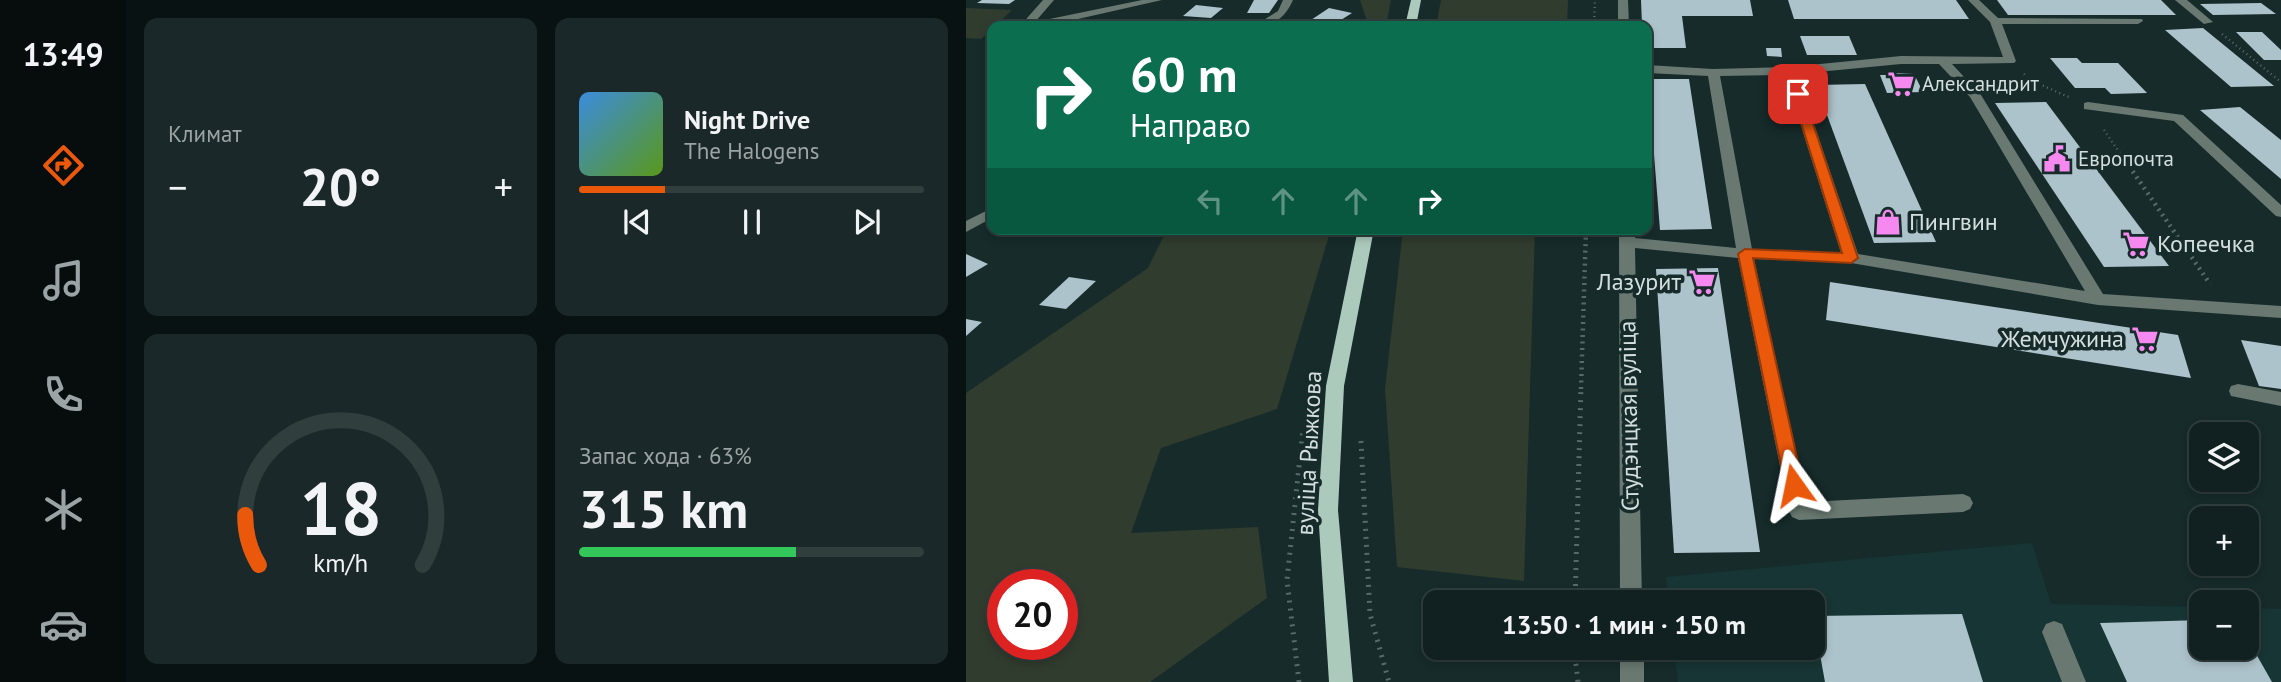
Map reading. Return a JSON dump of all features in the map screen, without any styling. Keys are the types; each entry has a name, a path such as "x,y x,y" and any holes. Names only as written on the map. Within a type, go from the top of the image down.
{"main road":[{"path":"1411,21 1416,0"},
{"name":"вуліца Рыжкова","path":"1341,682 1329,496 1335,386 1365,235"}],"street":[{"path":"1030,21 1049,0"},
{"path":"1056,21 1157,0"},
{"path":"1268,21 1282,13 1288,0"},
{"path":"1623,0 1625,21"},
{"path":"1652,69 1713,73 1790,71 1901,60 2010,61 1994,21 1973,0"},
{"path":"2180,0 2208,22"},
{"path":"1994,21 2138,21"},
{"path":"1942,60 1975,95 2098,299"},
{"path":"1790,71 1851,258"},
{"path":"1713,73 1745,254 1799,511 1964,503"},
{"path":"2088,106 2178,118 2281,213"},
{"path":"966,228 987,215"},
{"path":"1627,236 1745,254 1851,258 2098,299 2281,312"},
{"name":"Студэнцкая вуліца","path":"1627,236 1631,590"},
{"path":"2238,391 2281,399"},
{"path":"2054,632 2074,682"},
{"path":"1632,660 1632,682"}],"path":[{"path":"1594,21 1595,0"},
{"path":"2208,22 2281,82"},
{"path":"2010,61 2030,80 2088,106 2227,308"},
{"path":"1575,590 1586,235"},
{"path":"1361,434 1370,614 1389,682"},
{"path":"1575,660 1578,682"}],"shaded area":[{"path":"1360,0 1391,0 1387,21 1367,21"},
{"path":"1441,0 1568,0 1567,21 1437,21"},
{"path":"966,8 1012,10 1000,21 987,21 987,33 981,39 966,38"},
{"path":"1164,235 1329,235 1277,409 1161,448 1131,533 1258,527 1267,598 1150,682 966,682 966,393 1148,268"},
{"path":"1402,235 1535,235 1524,581 1397,567 1385,389"},
{"path":"2032,543 2051,604 2189,607 2189,660 2259,660 2259,608 2281,609 2281,682 1678,682 1675,660 1825,660 1825,590 1668,590 1666,577"}],"building":[{"path":"982,0 1015,0 1009,4 977,3"},
{"path":"1254,0 1278,0 1269,13 1247,13"},
{"path":"1641,0 1750,0 1753,16 1682,16 1686,48 1652,48 1652,21 1642,21"},
{"path":"1788,0 1956,0 1969,19 1794,19"},
{"path":"1997,0 2161,0 2176,15 2008,15"},
{"path":"2261,3 2276,14 2213,15 2200,4"},
{"path":"1196,5 1223,8 1211,18 1183,16"},
{"path":"1329,8 1352,13 1339,21 1311,20"},
{"path":"2203,28 2274,86 2231,87 2165,30"},
{"path":"2236,32 2262,32 2281,50 2281,60 2264,60"},
{"path":"1800,36 1849,36 1857,55 1807,55"},
{"path":"1766,48 1781,48 1782,57 1767,56"},
{"path":"2050,58 2077,58 2082,63 2118,63 2147,93 2111,94 2105,88 2075,88"},
{"name":"Александрит","path":"1888,73 1914,74 1923,92 1887,93 1880,75 1889,75"},
{"path":"1652,79 1689,79 1712,229 1660,230 1652,129"},
{"path":"1865,84 1936,242 1874,243 1816,85"},
{"path":"2046,102 2169,266 2104,267 1995,103"},
{"path":"2240,107 2281,140 2281,179 2200,110"},
{"path":"1096,235 1118,235 1116,237"},
{"path":"966,254 988,264 966,277"},
{"path":"1718,268 1760,552 1674,553 1656,269"},
{"path":"1069,277 1096,281 1066,309 1039,305"},
{"path":"1830,282 2178,335 2191,378 1826,320"},
{"path":"966,319 982,322 966,336"},
{"path":"2241,340 2281,346 2281,389 2259,386"},
{"path":"1962,614 1983,682 1825,682 1821,660 1825,660 1825,616"},
{"path":"2189,620 2189,660 2259,659 2272,682 2127,682 2100,623"}],"place":[{"name":"Александрит","path":"1901,84"},
{"name":"Европочта","path":"2057,159"},
{"name":"Пингвин","path":"1888,222"},
{"name":"Копеечка","path":"2136,244"},
{"name":"Лазурит","path":"1702,282"},
{"name":"Жемчужина","path":"2145,339"}],"route":[{"path":"1794,485 1745,254 1851,258 1798,94"}]}
